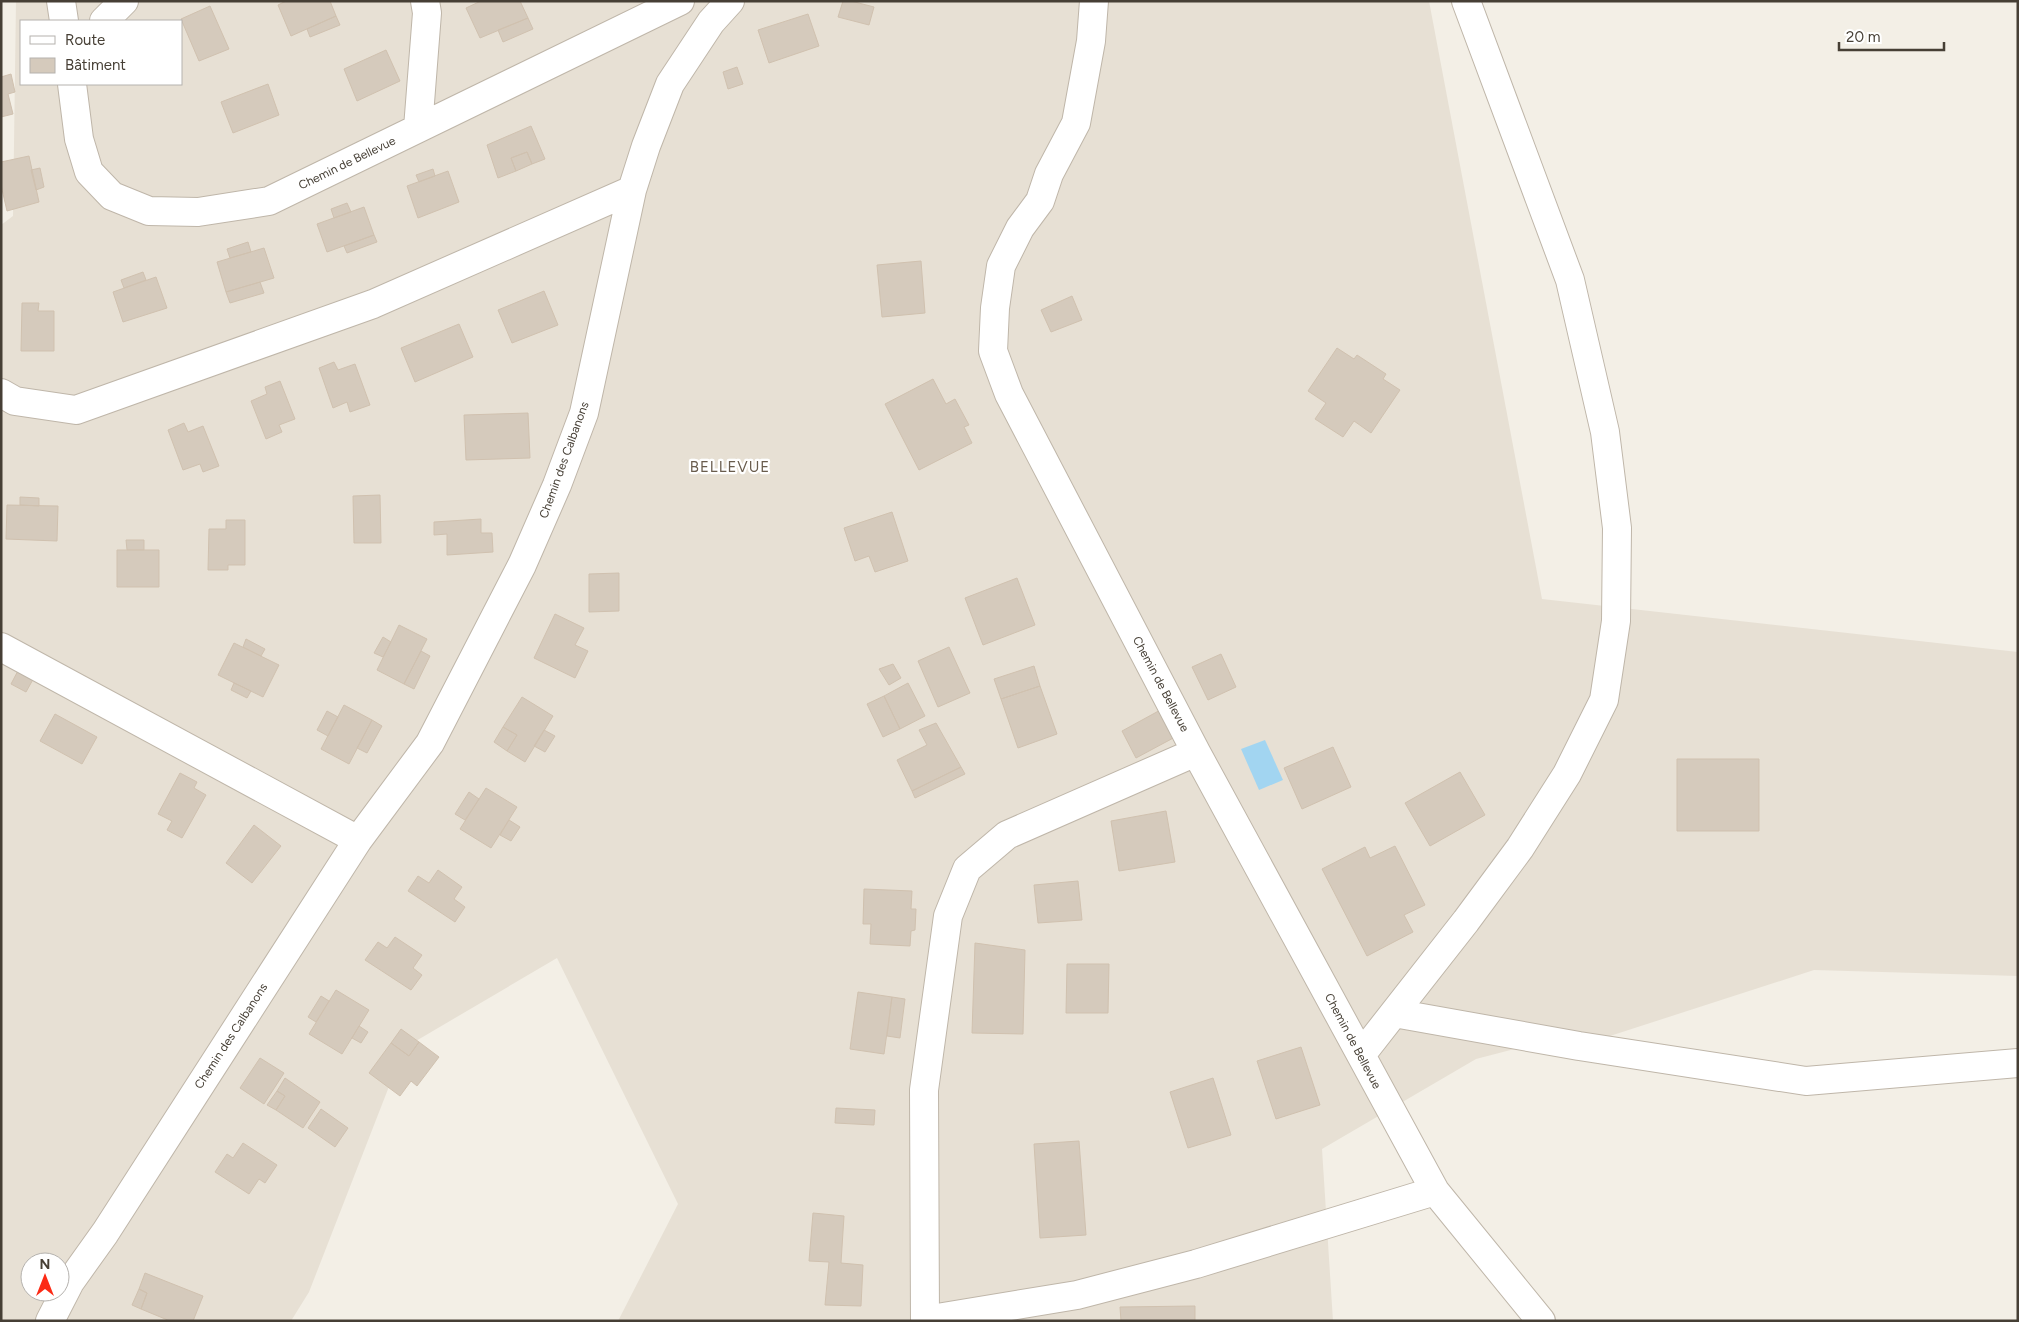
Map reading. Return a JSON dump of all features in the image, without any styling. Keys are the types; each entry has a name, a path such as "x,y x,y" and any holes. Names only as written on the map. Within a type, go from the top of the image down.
{"street":[{"path":"61,1 64,20"},
{"path":"105,20 124,1"},
{"path":"418,128 427,13 425,1"},
{"name":"Chemin de Bellevue","path":"72,85 79,139 89,172 112,196 148,211 198,212 269,201 680,1"},
{"name":"Chemin des Calbanons","path":"50,1321 70,1282 105,1233 358,840 430,743 522,565 557,485 584,413 632,190 646,146 670,84 711,22 730,1"},
{"name":"Chemin de Bellevue","path":"1094,1 1091,41 1076,122 1049,174 1040,201 1020,228 1001,266 995,308 993,351 1009,394 1196,752 1435,1192 1541,1321"},
{"path":"1361,1055 1466,921 1520,848 1567,774 1604,700 1616,621 1617,528 1605,432 1570,280 1466,1"},
{"path":"1,393 15,401 76,410 373,304 632,190"},
{"path":"1,647 358,840"},
{"path":"1196,752 1007,835 966,869 948,916 924,1090 925,1320 1086,1293 1196,1264 1435,1192"},
{"path":"1394,1013 1579,1046 1806,1081 2018,1063"}],"shaded area":[{"path":"16,1 1429,1 1542,599 2018,652 2018,976 1814,970 1579,1046 1549,1040 1476,1059 1322,1149 1333,1321 618,1321 678,1204 557,958 404,1048 309,1292 291,1321 1,1321 1,225 13,216"}],"water":[{"path":"1265,740 1283,780 1259,790 1241,749"}],"building":[{"path":"286,1 330,1 336,16 291,36 278,5"},
{"path":"481,1 520,1 528,18 480,38 466,8"},
{"path":"843,1 851,1 874,7 869,25 838,17"},
{"path":"210,6 229,49 199,61 181,19"},
{"path":"808,14 819,46 769,63 758,30"},
{"path":"336,16 340,25 310,37 307,29"},
{"path":"528,18 533,29 503,42 498,30"},
{"path":"386,50 400,81 357,101 344,69"},
{"path":"737,67 743,84 728,89 723,72"},
{"path":"11,74 15,92 8,94 13,114 1,117 1,77"},
{"path":"268,84 279,115 233,133 221,102"},
{"path":"531,126 545,159 532,164 527,152 511,158 516,171 498,178 487,145"},
{"path":"527,152 532,164 516,171 511,158"},
{"path":"29,156 39,202 7,211 1,185 1,162"},
{"path":"40,168 44,187 36,190 31,170"},
{"path":"433,169 435,176 419,182 416,175"},
{"path":"448,171 459,202 418,218 407,186"},
{"path":"347,203 351,212 334,218 331,209"},
{"path":"364,207 374,235 327,252 317,224"},
{"path":"374,235 377,242 347,253 344,246"},
{"path":"248,242 251,252 230,258 227,249"},
{"path":"264,248 274,278 226,292 217,262"},
{"path":"921,261 925,313 882,317 877,265"},
{"path":"143,272 146,280 124,288 121,280"},
{"path":"156,277 167,308 123,322 113,292"},
{"path":"260,282 264,293 230,303 226,292"},
{"path":"544,291 558,325 512,343 498,310"},
{"path":"1072,296 1082,320 1051,332 1041,310"},
{"path":"22,303 39,303 38,311 54,311 54,351 21,351"},
{"path":"459,324 473,357 415,382 401,348"},
{"path":"1337,348 1354,359 1357,355 1386,374 1383,379 1400,390 1371,433 1354,421 1343,437 1315,419 1326,403 1308,391"},
{"path":"334,362 338,370 355,364 370,405 350,412 347,402 333,408 319,368"},
{"path":"933,379 946,404 955,399 969,425 964,427 972,443 919,470 885,404"},
{"path":"280,381 295,419 279,425 282,432 266,439 251,401 267,394 265,387"},
{"path":"528,413 530,458 466,460 464,415"},
{"path":"184,423 188,432 203,426 219,466 203,472 200,464 183,470 168,430"},
{"path":"380,495 381,543 354,543 353,496"},
{"path":"20,497 39,498 39,506 20,505"},
{"path":"7,505 58,506 57,541 6,539"},
{"path":"892,512 908,561 875,572 869,556 855,561 844,528"},
{"path":"481,519 481,533 492,533 493,552 447,555 447,534 434,535 434,522"},
{"path":"226,520 245,520 245,565 228,565 228,570 208,570 209,529 226,529"},
{"path":"126,540 144,540 144,550 127,550"},
{"path":"117,550 159,550 159,587 117,587"},
{"path":"619,573 619,611 589,612 589,574"},
{"path":"1017,578 1035,625 983,645 965,598"},
{"path":"555,614 584,628 575,645 588,651 575,678 534,658"},
{"path":"399,625 427,639 404,684 377,670"},
{"path":"383,637 391,642 383,657 374,653"},
{"path":"246,639 265,649 261,656 243,647"},
{"path":"234,643 279,665 263,697 218,675"},
{"path":"949,647 970,693 938,707 918,661"},
{"path":"421,651 430,656 414,689 404,684"},
{"path":"1221,654 1236,687 1208,700 1192,667"},
{"path":"893,664 901,678 889,685 879,669"},
{"path":"21,665 36,674 26,692 11,684"},
{"path":"1034,666 1040,686 1001,699 994,679"},
{"path":"234,683 251,691 247,698 231,690"},
{"path":"908,683 925,716 900,729 884,696"},
{"path":"1040,686 1057,734 1018,748 1001,699"},
{"path":"884,696 900,729 883,737 867,704"},
{"path":"522,697 553,716 525,762 507,751 517,735 503,727"},
{"path":"344,705 372,720 349,764 321,749"},
{"path":"1164,708 1177,736 1136,758 1122,731"},
{"path":"327,711 338,717 328,736 317,730"},
{"path":"55,714 97,737 82,764 40,741"},
{"path":"372,720 382,726 367,753 357,748"},
{"path":"936,723 961,767 912,791 897,760 927,745 919,730"},
{"path":"503,727 517,735 507,751 494,742"},
{"path":"544,730 555,736 545,752 534,746"},
{"path":"1333,747 1351,787 1302,809 1284,768"},
{"path":"1677,759 1759,759 1759,831 1677,831"},
{"path":"961,767 965,774 915,798 912,791"},
{"path":"1460,772 1485,815 1430,846 1405,803"},
{"path":"180,773 197,782 194,788 206,795 182,838 167,830 172,821 158,814"},
{"path":"486,788 517,807 491,848 460,829"},
{"path":"469,792 479,799 465,820 455,814"},
{"path":"1166,811 1175,862 1119,871 1111,821"},
{"path":"509,820 520,827 511,841 500,835"},
{"path":"254,825 281,846 252,883 226,863"},
{"path":"1395,846 1425,905 1404,915 1413,932 1367,956 1322,869 1365,847 1370,858"},
{"path":"438,870 462,887 454,899 465,907 455,922 408,891 418,876 429,883"},
{"path":"1078,881 1082,920 1038,923 1034,885"},
{"path":"864,889 912,891 911,909 916,909 915,930 911,931 910,946 870,944 871,924 863,924"},
{"path":"395,937 422,955 413,968 422,975 411,990 365,960 378,942 387,948"},
{"path":"975,943 1025,950 1023,1034 972,1033"},
{"path":"1067,964 1109,964 1108,1013 1066,1013"},
{"path":"336,990 369,1010 342,1054 309,1034"},
{"path":"858,992 892,997 884,1054 850,1049"},
{"path":"321,996 329,1001 316,1022 308,1017"},
{"path":"892,997 905,999 900,1038 887,1036"},
{"path":"359,1026 368,1032 361,1043 352,1038"},
{"path":"401,1029 419,1042 409,1056 391,1043"},
{"path":"419,1042 439,1057 417,1086 411,1081 400,1096 369,1073 391,1043 409,1056"},
{"path":"1301,1047 1320,1105 1276,1119 1257,1061"},
{"path":"260,1058 284,1073 264,1104 240,1088"},
{"path":"285,1078 320,1102 303,1128 276,1110 285,1096 277,1091"},
{"path":"1213,1078 1231,1135 1188,1148 1170,1092"},
{"path":"277,1091 285,1096 276,1110 267,1105"},
{"path":"836,1108 875,1110 874,1125 835,1123"},
{"path":"321,1109 348,1128 335,1147 308,1128"},
{"path":"1079,1141 1086,1235 1040,1238 1034,1144"},
{"path":"243,1143 277,1165 265,1183 259,1179 249,1194 215,1172 227,1154 233,1158"},
{"path":"813,1213 844,1216 841,1263 863,1265 861,1306 825,1305 829,1262 809,1261"},
{"path":"145,1273 203,1296 193,1321 170,1321 141,1309 147,1293 139,1289"},
{"path":"139,1289 147,1293 141,1309 132,1305"},
{"path":"1195,1306 1195,1321 1121,1321 1120,1307"}],"district":[{"name":"BELLEVUE","path":"730,467"}]}
